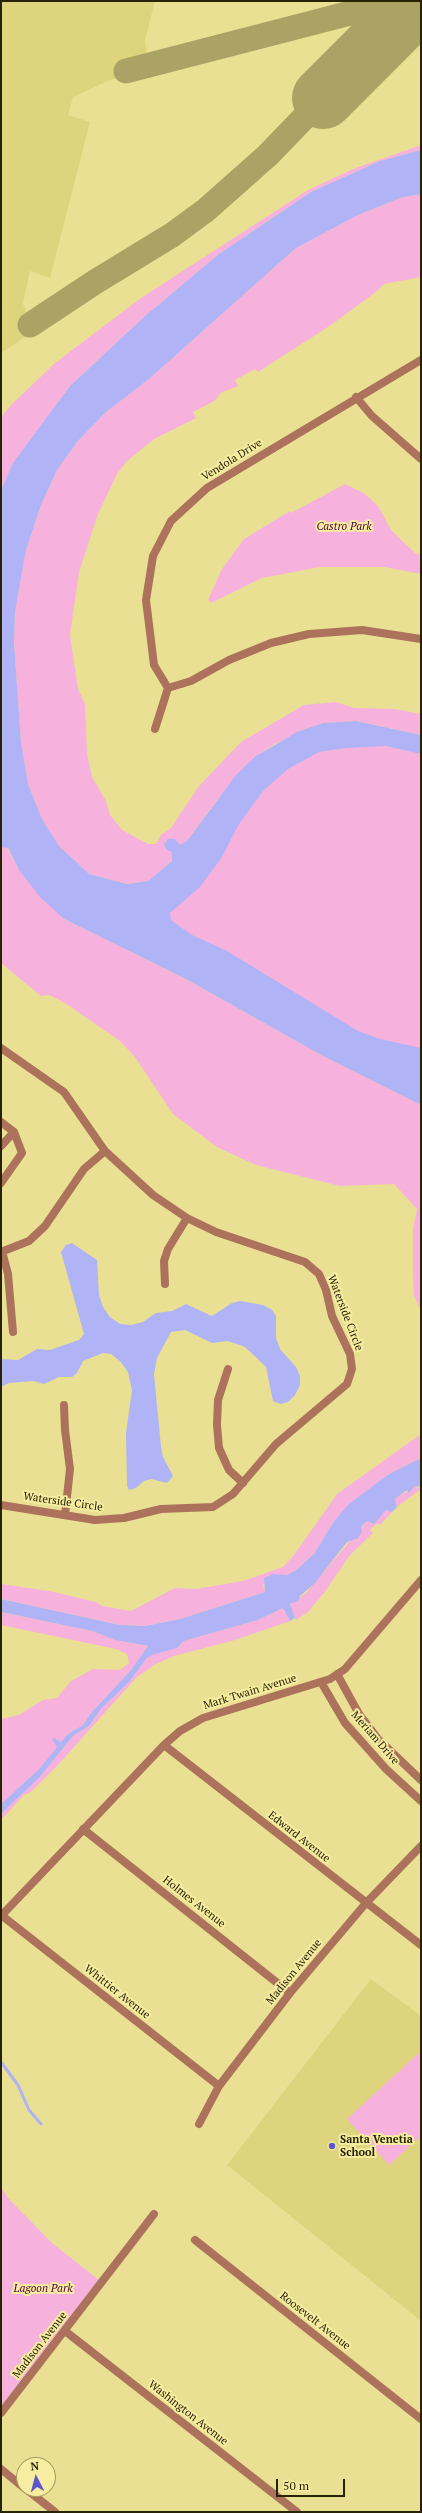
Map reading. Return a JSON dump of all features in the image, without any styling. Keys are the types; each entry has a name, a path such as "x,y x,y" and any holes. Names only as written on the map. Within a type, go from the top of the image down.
{"street":[{"name":"Vendola Drive","path":"168,688 154,665 146,600 153,556 171,521 207,488 356,397 421,360"},
{"path":"356,397 372,416 421,459"},
{"path":"155,729 168,688 191,680 229,660 271,643 309,634 362,630 421,639"},
{"name":"Waterside Circle","path":"1,1048 64,1092 105,1151 153,1195 187,1218 216,1232 305,1262 319,1274 326,1290 332,1316 350,1354 352,1368 347,1384 276,1444 233,1494 213,1507 161,1509 114,1519 95,1520 66,1514 1,1505"},
{"path":"1,1122 14,1132 22,1153 1,1183"},
{"path":"1,1146 14,1132"},
{"path":"13,1332 8,1274 2,1251 29,1241 45,1226 84,1169 105,1151"},
{"path":"165,1284 164,1261 168,1250 187,1218"},
{"path":"228,1369 218,1400 218,1440 229,1470 243,1483"},
{"path":"64,1405 65,1430 70,1469 66,1514"},
{"name":"Mark Twain Avenue","path":"1,1915 164,1745 180,1731 203,1718 322,1682 345,1669 421,1580"},
{"name":"Meriam Drive","path":"337,1674 359,1714 378,1739 421,1780"},
{"name":"Meriam Drive","path":"322,1682 345,1723 381,1764 421,1801"},
{"name":"Edward Avenue","path":"164,1745 421,1945"},
{"name":"Holmes Avenue","path":"83,1829 290,1993"},
{"name":"Madison Avenue","path":"199,2124 219,2086 290,1993 366,1903 421,1846"},
{"name":"Whittier Avenue","path":"1,1915 219,2086"},
{"name":"Madison Avenue","path":"1,2413 154,2214"},
{"name":"Roosevelt Avenue","path":"195,2240 421,2419"},
{"name":"Washington Avenue","path":"65,2330 297,2512"},
{"path":"1,2469 16,2481"},
{"path":"36,2497 55,2512"}],"shaded area":[{"path":"1,1 155,1 145,41 150,69 110,80 73,97 68,115 90,122 50,278 30,271 23,304 34,331 1,353"},
{"name":"Santa Venetia School","path":"371,1979 421,2016 421,2321 227,2165"}],"green space":[{"path":"421,145 421,150 380,161 311,192 219,254 145,316 70,386 14,463 1,490 1,417 12,404 55,363 141,298 308,190 353,169"},
{"path":"421,194 421,277 384,284 376,292 331,325 258,372 255,369 235,380 238,386 220,393 216,400 193,412 196,418 154,439 127,461 117,474 98,514 79,572 70,635 78,689 85,704 87,753 92,777 106,801 110,815 122,830 148,844 156,844 161,835 171,828 199,786 241,742 304,705 336,702 354,708 395,709 421,714 421,735 356,721 323,723 274,744 254,758 345,724 421,747 421,1072 143,907 247,765 217,800 187,841 180,846 175,839 168,839 164,844 172,852 172,861 148,881 127,884 89,874 71,859 59,846 42,819 28,784 21,743 14,643 15,612 26,550 41,505 57,470 78,441 106,412 150,378 296,248 358,215 403,197"},
{"name":"Castro Park","path":"345,484 365,494 378,506 391,530 415,553 421,555 421,574 384,567 320,567 262,578 211,603 208,600 222,569 244,539 290,511 291,513"},
{"path":"6,846 19,870 64,919 184,978 323,1056 421,1105 421,1311 414,1296 413,1272 413,1229 417,1209 394,1184 340,1186 256,1165 217,1147 173,1114 135,1057 120,1041 65,1003 49,995 41,996 1,963 1,847"},
{"path":"421,1434 421,1458 389,1474 334,1521 314,1554 295,1571 263,1584 265,1592 180,1619 145,1626 120,1625 1,1599 1,1584 49,1591 96,1602 102,1606 131,1611 175,1588 196,1589 243,1581 283,1567 294,1555 337,1494"},
{"path":"415,1486 421,1489 397,1507 395,1499"},
{"path":"386,1510 392,1512 380,1525 377,1523 370,1530 373,1533 350,1555 324,1593 308,1612 296,1620 290,1605 306,1593 367,1521 371,1523"},
{"path":"283,1608 290,1621 235,1640 174,1656 156,1664 137,1677 56,1767 31,1792 24,1795 1,1820 1,1814 39,1778 73,1736 89,1726 101,1709 130,1681 146,1659 152,1654 177,1648 184,1641 258,1620"},
{"path":"1,1612 92,1631 116,1640 148,1646 130,1671 91,1713 83,1725 68,1734 40,1768 1,1804 1,1719 19,1715 43,1700 57,1698 71,1681 93,1669 120,1670 129,1663 127,1654 116,1649 1,1625"},
{"path":"421,2051 421,2136 389,2165 347,2119"},
{"name":"Lagoon Park","path":"1,2187 8,2198 52,2243 100,2281 1,2412"}],"water":[{"path":"421,150 421,194 403,197 358,215 296,248 149,379 106,412 78,441 57,470 41,505 26,550 15,612 14,643 21,742 28,784 42,819 59,846 89,874 127,884 148,881 172,861 172,852 167,850 164,844 168,839 175,839 180,845 187,841 236,775 256,756 297,732 323,723 356,721 421,735 421,754 386,746 346,748 319,752 288,769 264,790 239,824 222,857 200,887 170,913 171,920 192,935 227,951 358,1031 380,1039 421,1048 421,1105 323,1056 184,978 64,919 40,897 19,870 8,848 1,847 1,490 13,463 70,386 145,316 219,254 311,192 380,161"},
{"path":"72,1243 97,1260 99,1295 103,1307 110,1317 120,1324 131,1325 143,1322 156,1313 172,1311 186,1304 212,1316 232,1303 240,1301 263,1305 272,1310 276,1316 276,1338 280,1349 296,1367 300,1376 300,1385 295,1395 288,1402 280,1404 273,1401 266,1367 245,1347 228,1341 212,1343 185,1330 171,1332 157,1358 154,1374 161,1447 163,1457 173,1476 167,1483 151,1479 144,1481 136,1488 129,1490 127,1486 126,1433 132,1390 128,1372 120,1361 111,1354 103,1353 83,1361 77,1373 72,1377 59,1377 44,1384 33,1381 9,1383 1,1387 1,1359 18,1360 37,1349 50,1350 79,1340 84,1334 61,1252 66,1245"},
{"path":"421,1458 421,1487 415,1486 409,1493 407,1490 395,1499 397,1507 392,1512 386,1510 374,1524 367,1521 361,1527 362,1531 358,1538 347,1542 315,1583 300,1596 298,1601 290,1604 295,1618 290,1621 283,1608 258,1620 184,1641 177,1648 152,1655 146,1659 130,1681 101,1709 89,1726 73,1736 39,1778 1,1814 1,1804 40,1768 57,1747 52,1739 54,1738 61,1742 68,1734 83,1725 91,1713 130,1671 148,1646 115,1640 92,1631 1,1612 1,1599 120,1625 145,1626 180,1619 265,1592 264,1578 273,1574 286,1575 295,1571 314,1554 334,1521 350,1503 389,1474"}],"waterway":[{"path":"1,2062 18,2085 29,2110 41,2124"}],"taxiway":[{"path":"126,71 397,1"},
{"path":"30,325 95,282 172,235 206,210 268,155 323,98"}],"runway":[{"path":"323,98 420,1"}],"place":[{"name":"Santa Venetia School","path":"332,2146"}]}
